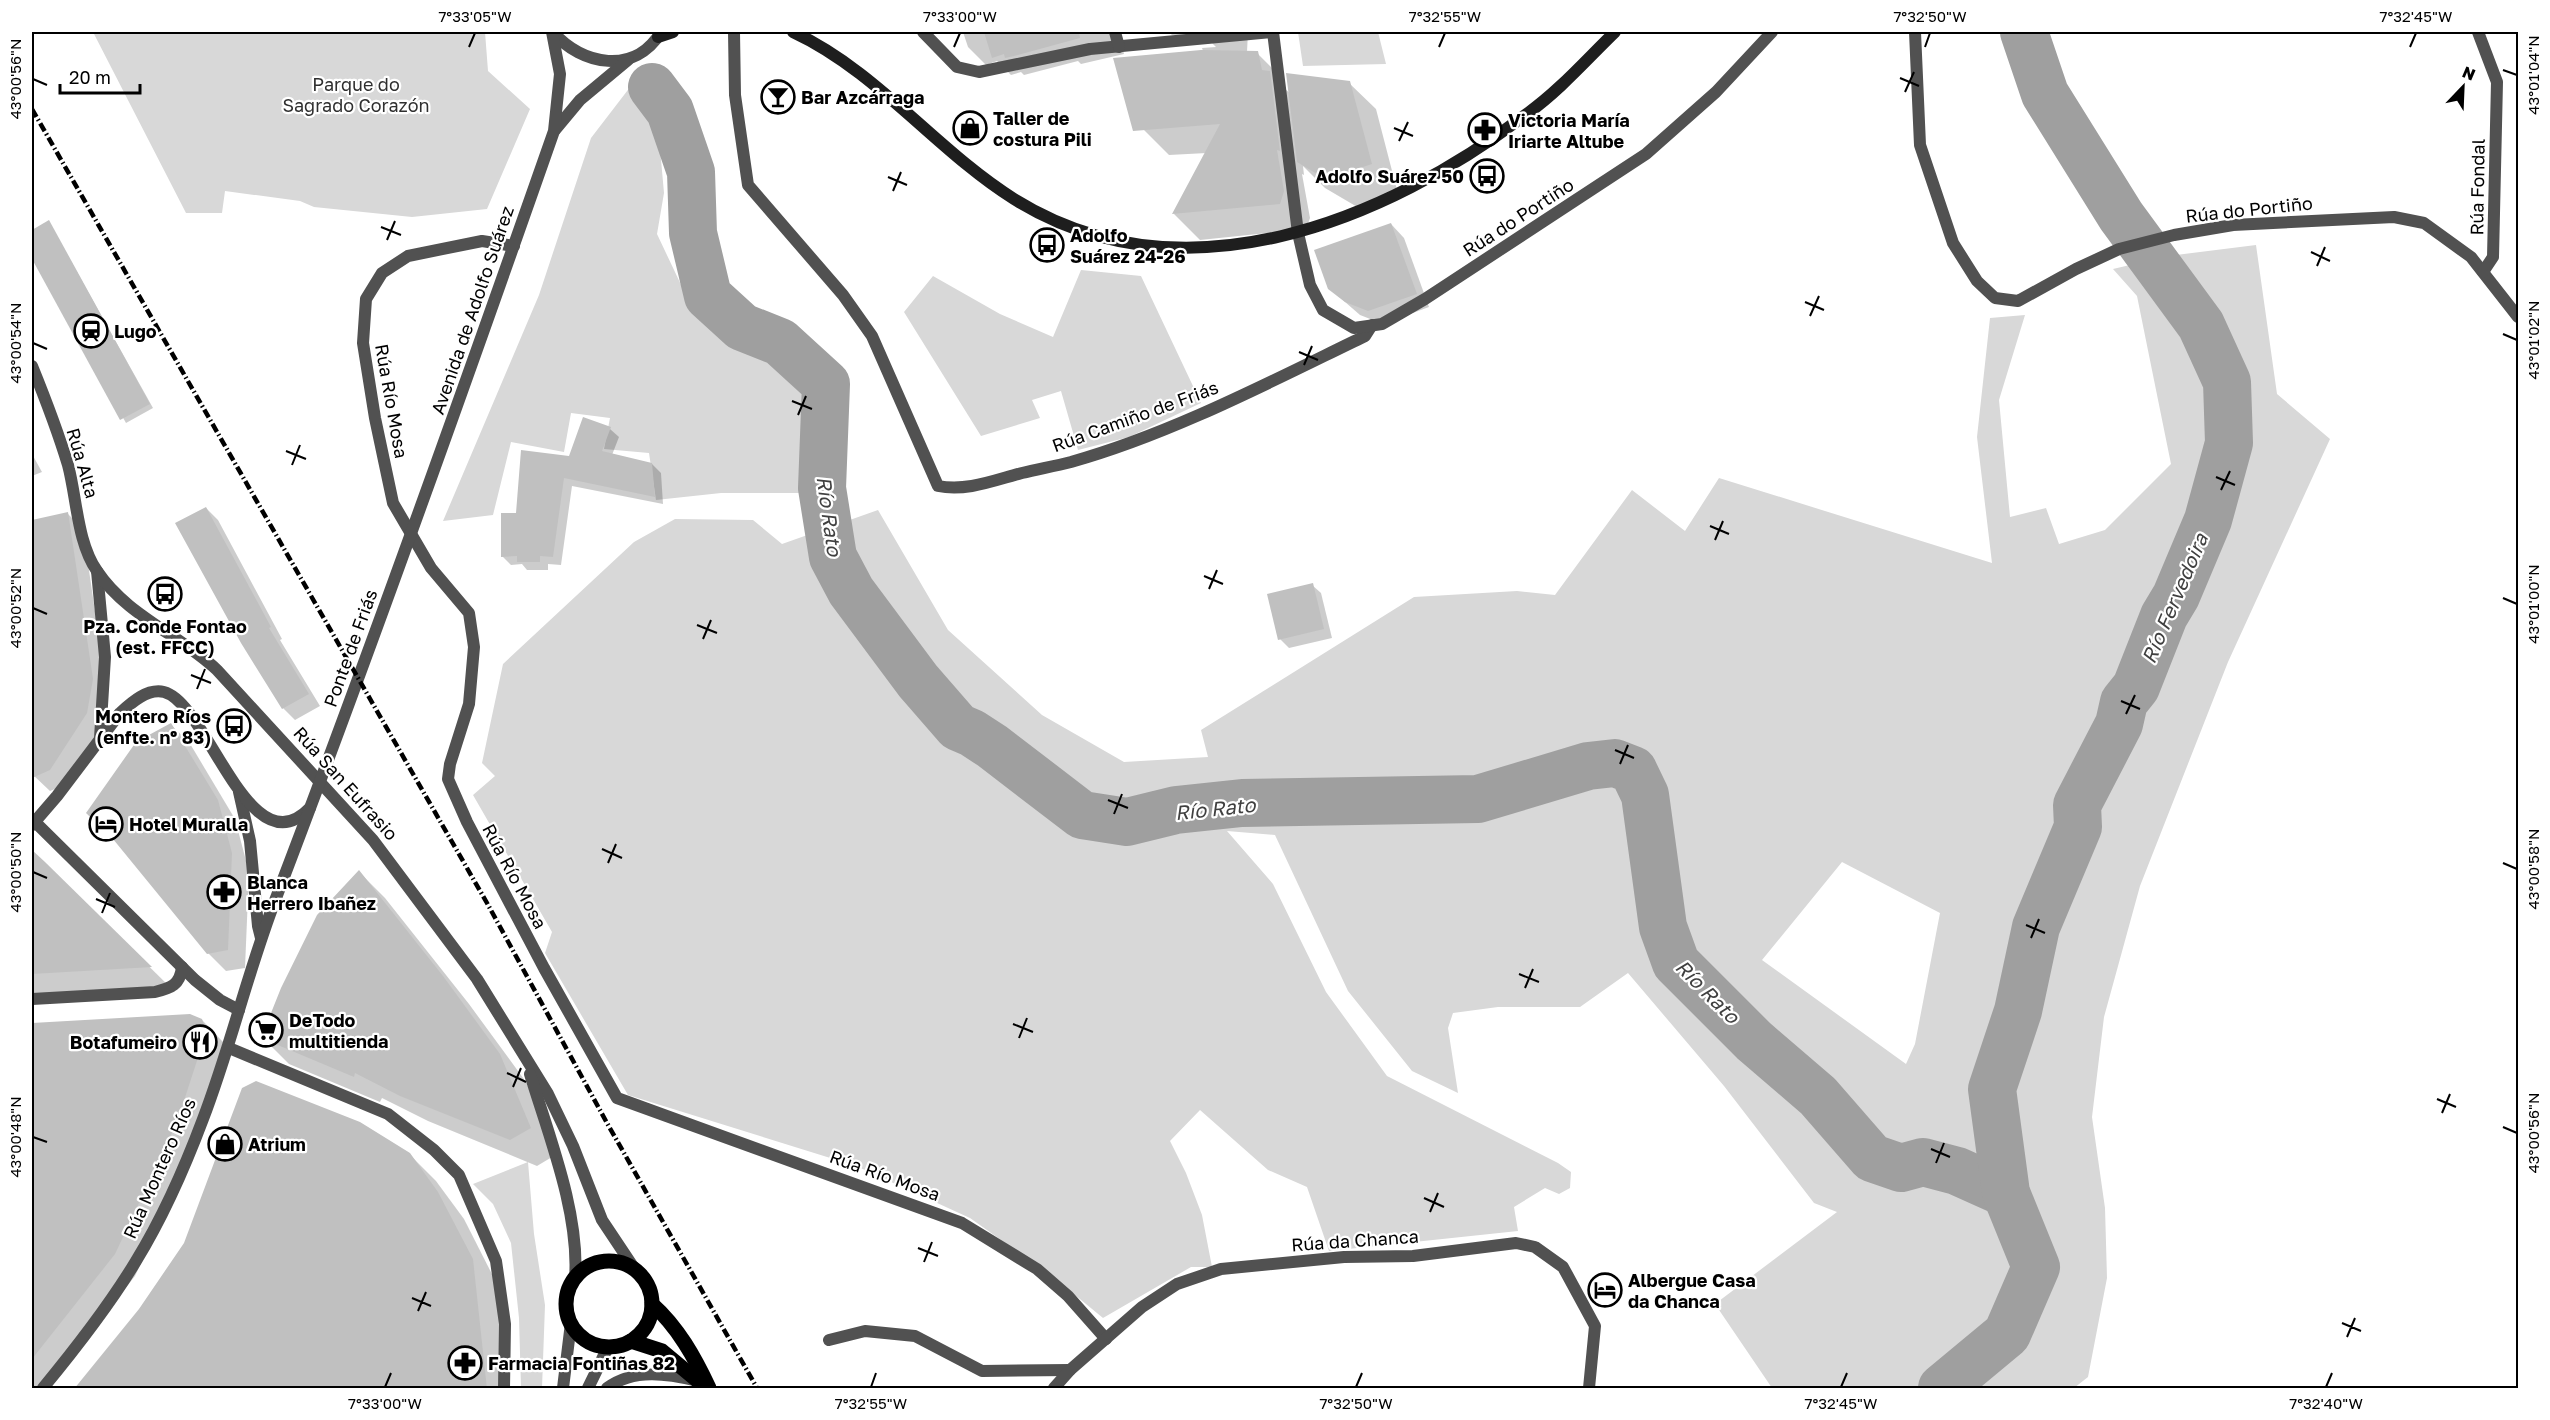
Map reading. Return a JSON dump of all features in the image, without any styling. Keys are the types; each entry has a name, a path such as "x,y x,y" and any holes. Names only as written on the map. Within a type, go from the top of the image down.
{"main road":[{"path":"659,34 673,32"},
{"path":"794,32 820,46 856,71 965,162 1006,193 1059,222 1110,240 1158,245 1242,244 1298,233 1385,201 1435,176 1479,149 1531,112 1615,32"},
{"path":"603,1262 615,1262 636,1271 648,1285 652,1304 647,1325 631,1341 608,1347 586,1340 571,1323 567,1300 569,1289 575,1279 583,1271 603,1262"},
{"path":"652,1304 661,1312 690,1350 705,1386"},
{"path":"631,1341 662,1351 705,1386"}],"street":[{"path":"552,32 564,46 588,58 615,61 633,56"},
{"name":"Avenida de Adolfo Suárez","path":"424,501 554,131 560,74 552,32"},
{"name":"Rúa Camiño de Friás","path":"734,32 735,95 748,185 843,296 872,336 938,486 969,487 1072,462 1136,439 1236,398 1365,336 1372,325"},
{"path":"923,32 957,67 978,72 1090,50 1273,32"},
{"path":"1115,32 1119,47"},
{"name":"Rúa do Portiño","path":"1273,32 1298,233 1310,285 1323,310 1354,327 1382,324 1425,299 1646,154 1716,92 1772,32"},
{"name":"Rúa do Portiño","path":"1915,32 1920,145 1953,243 1977,281 1995,298 2018,301 2076,269 2119,249 2174,235 2233,225 2394,217 2424,223 2471,257 2518,317"},
{"name":"Rúa Fondal","path":"2478,32 2497,82 2493,256 2483,272"},
{"name":"Avenida de Adolfo Suárez","path":"554,131 580,100 659,34"},
{"name":"Rúa Río Mosa","path":"514,246 482,241 408,256 382,273 366,299 363,343 375,418 393,503 431,568 469,613 474,646 469,704 450,764 448,779 466,822 533,947 618,1098 962,1222 1038,1269 1068,1296 1106,1338"},
{"name":"Rúa Alta","path":"32,366 68,465 86,548 97,571"},
{"name":"Ponte de Friás","path":"310,807 424,501"},
{"path":"97,571 105,657 100,738 57,796 33,822 182,967 213,994 239,1010"},
{"name":"Rúa San Eufrasio","path":"97,571 126,602 190,646 217,670 373,840 477,979 548,1094 573,1146 602,1220 636,1271"},
{"name":"Rúa Montero Ríos","path":"100,738 132,701 153,692 164,692 173,696 192,718 239,792 260,813 277,821 294,819 310,807"},
{"name":"Rúa Montero Ríos","path":"239,792 250,841 261,939"},
{"name":"Rúa Montero Ríos","path":"43,1389 80,1342 136,1261 159,1218 198,1131 229,1048 261,939 310,807"},
{"path":"32,999 155,992 174,986 181,978 182,967"},
{"path":"229,1048 388,1114 434,1149 459,1175 496,1261 506,1324 504,1389"},
{"name":"Rúa San Eufrasio","path":"526,1058 570,1216 576,1260 575,1279"},
{"name":"Rúa da Chanca","path":"1054,1389 1070,1370 1142,1307 1177,1284 1221,1269 1344,1257 1413,1256 1516,1243 1535,1247 1563,1267 1595,1326 1589,1389"},
{"path":"563,1389 571,1323"},
{"path":"829,1340 865,1331 915,1336 982,1371 1070,1370"},
{"path":"588,1389 608,1347"},
{"path":"607,1389 632,1376 658,1374 705,1386"}],"green space":[{"name":"Parque do Sagrado Corazón","path":"93,32 485,32 488,71 530,109 487,209 412,217 314,207 300,201 225,191 222,213 186,213"},
{"path":"1298,32 1378,32 1386,64 1303,66"},
{"path":"634,82 651,96 656,104 664,193 657,234 683,289 795,363 818,388 815,427 806,469 807,493 721,493 656,500 649,453 604,449 610,418 571,413 564,452 511,442 493,515 443,521 539,295 591,138"},
{"path":"2256,245 2277,394 2330,439 2228,662 2140,886 2104,1017 2092,1117 2105,1208 2107,1278 2088,1377 2074,1388 1772,1388 1715,1304 1837,1212 1814,1203 1724,1086 1628,973 1580,1007 1498,1007 1453,1013 1448,1028 1458,1093 1412,1071 1348,991 1275,835 1227,831 1273,884 1326,992 1387,1076 1558,1163 1571,1172 1570,1188 1559,1194 1545,1188 1514,1207 1518,1231 1329,1251 1307,1187 1268,1170 1200,1110 1170,1141 1186,1173 1202,1215 1212,1267 1191,1267 1103,1318 1052,1276 970,1218 856,1166 628,1095 545,953 552,932 473,795 495,776 482,763 503,664 634,542 675,519 753,520 782,544 878,510 948,630 1042,715 1124,762 1208,757 1201,730 1414,597 1517,591 1555,595 1632,490 1685,531 1719,478 1992,563 1977,437 1990,318 2025,315 1999,400 2010,517 2046,508 2059,544 2105,530 2171,464 2137,296 2113,269 2168,256","holes":["1842,862 1940,913 1915,1044 1906,1064 1762,960"]},
{"path":"1081,270 1141,276 1201,403 1129,437 1078,450 1061,391 1032,400 1040,418 981,436 904,312 933,276 1000,314 1053,337"},
{"path":"528,1162 534,1234 545,1305 542,1388 521,1388 519,1318 511,1243 493,1204 473,1184"}],"building":[{"path":"984,32 1079,32 1080,38 1014,56 1005,58 1004,54 992,58"},
{"path":"1201,50 1258,51 1262,70 1270,71 1280,151 1277,150 1284,191 1280,204 1172,214 1220,124 1133,131 1113,58"},
{"path":"1286,73 1350,81 1372,164 1351,171 1347,178 1332,183 1297,162"},
{"name":"Lugo","path":"49,220 150,404 120,420 32,259 32,230"},
{"path":"1391,223 1417,294 1368,311 1345,302 1328,289 1314,250"},
{"path":"583,417 611,427 602,451 652,463 655,497 564,478 553,557 540,556 540,562 517,562 517,556 501,557 501,513 516,513 521,450 569,456"},
{"path":"206,507 271,627 269,628 309,694 282,709 241,643 175,523"},
{"path":"68,512 93,679 87,713 50,770 32,778 32,520"},
{"path":"1313,583 1324,629 1278,640 1267,594"},
{"path":"171,723 218,800 232,853 228,950 207,954 113,839 86,813 136,742"},
{"path":"32,850 45,862 152,967 32,974"},
{"path":"359,870 443,976 500,1054 531,1128 510,1140 400,1096 355,1073 354,1077 261,1038 281,988 317,915"},
{"path":"190,1014 202,1019 206,1033 177,1122 115,1254 32,1359 32,1023"},
{"path":"256,1081 360,1122 410,1153 438,1192 473,1259 487,1389 74,1389 139,1309 184,1243 242,1088"}],"waterway":[{"name":"Río Fervedoira","path":"1942,1388 2007,1334 2036,1267 2006,1193 1992,1089 2018,1011 2036,927 2078,827 2077,805 2119,724 2124,702 2136,687 2164,616 2176,596 2208,520 2229,443 2227,382 2201,325 2121,216 2045,94 2024,32"},
{"name":"Río Rato","path":"652,87 670,111 691,172 693,233 708,296 742,327 780,342 826,384 822,488 833,557 851,591 918,681 958,727 992,746 1082,815 1127,822 1176,810 1242,803 1478,799 1588,766 1615,763 1633,770 1645,795 1663,927 1676,963 1754,1041 1818,1096 1872,1158 1901,1168 1923,1162 1957,1171 2006,1193"}],"railway":[{"path":"32,109 487,903 607,1123 757,1388"}],"place":[{"name":"Bar Azcárraga","path":"778,97"},
{"name":"Taller de costura Pili","path":"970,128"},
{"name":"Victoria María Iriarte Altube","path":"1485,130"},
{"name":"Adolfo Suárez 50","path":"1487,176"},
{"name":"Adolfo Suárez 24-26","path":"1047,245"},
{"name":"Lugo","path":"91,331"},
{"name":"Pza. Conde Fontao (est. FFCC)","path":"165,594"},
{"name":"Montero Ríos (enfte. nº 83)","path":"234,726"},
{"name":"Hotel Muralla","path":"106,824"},
{"name":"Blanca Herrero Ibañez","path":"224,892"},
{"name":"DeTodo multitienda","path":"266,1030"},
{"name":"Botafumeiro","path":"200,1042"},
{"name":"Atrium","path":"225,1144"},
{"name":"Albergue Casa da Chanca","path":"1605,1290"},
{"name":"Farmacia Fontiñas 82","path":"465,1363"}]}
